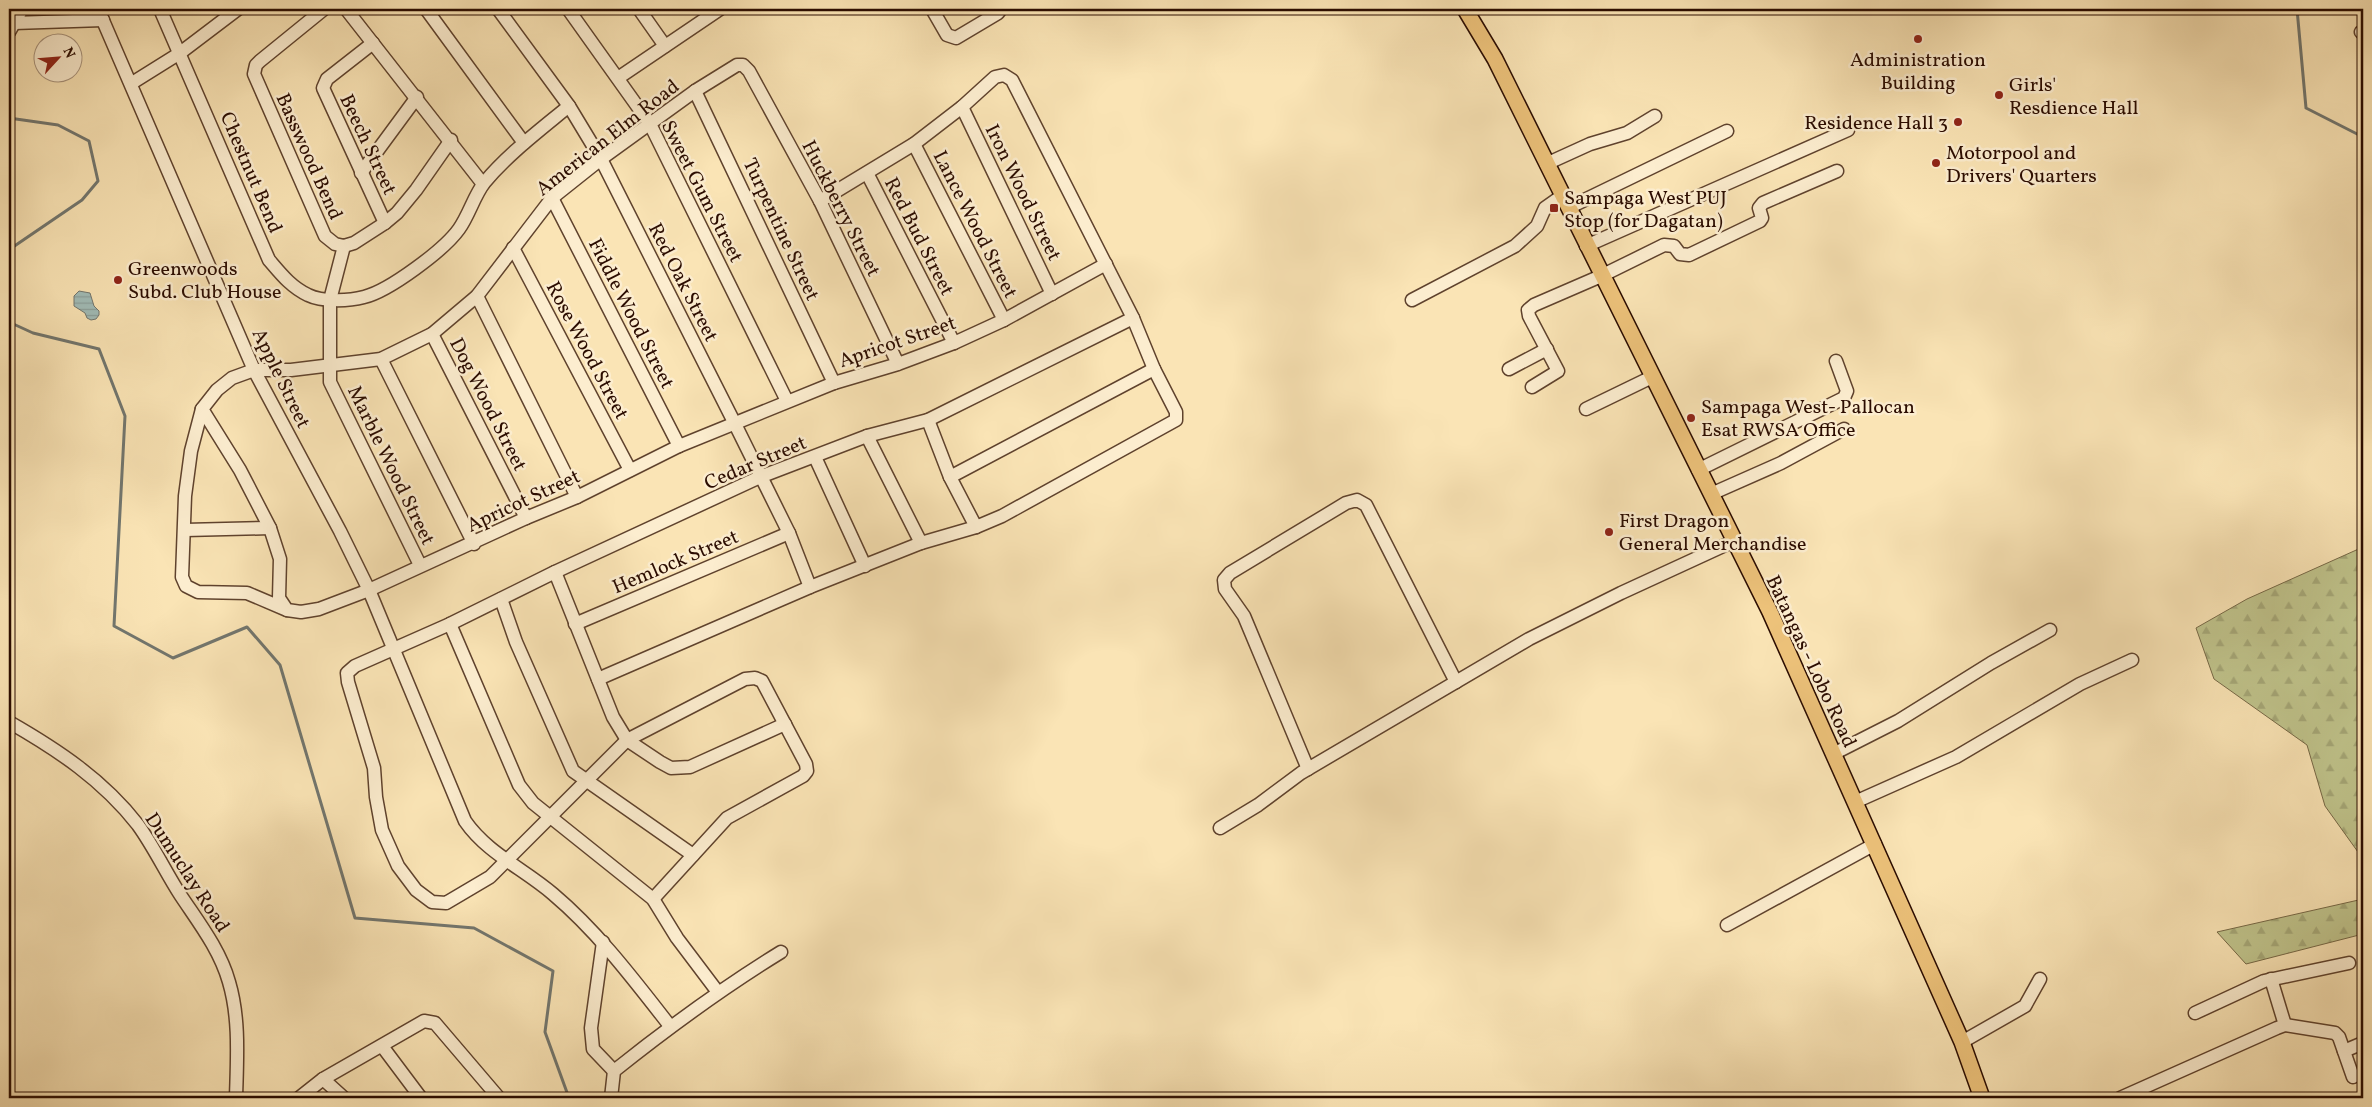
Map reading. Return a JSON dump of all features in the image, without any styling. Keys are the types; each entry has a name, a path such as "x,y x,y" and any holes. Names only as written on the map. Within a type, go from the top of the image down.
{"main road":[{"name":"Batangas - Lobo Road","path":"1465,9 1495,59 1793,662 1962,1042 1982,1098"}],"street":[{"path":"11,27 22,9"},
{"name":"Chestnut Bend","path":"160,9 269,260 289,284 309,296 330,300 365,297 392,284 442,248 458,230 483,184 524,143 569,106"},
{"path":"132,83 180,53 238,9"},
{"name":"Basswood Bend","path":"324,9 260,61 256,65 254,74 325,236 335,244 344,246 354,243 385,223 397,213 416,190 450,140"},
{"path":"346,9 417,97 483,184"},
{"path":"426,9 524,143"},
{"name":"Red Oak Street","path":"498,9 569,106 601,159 735,424 788,533 810,587"},
{"name":"Sweet Gum Street","path":"568,9 650,124 787,401"},
{"path":"639,9 665,46"},
{"path":"932,9 947,35 956,38 998,13 1001,9"},
{"path":"618,78 715,10"},
{"path":"11,27 101,14"},
{"name":"Apple Street","path":"101,14 254,370 340,531 368,590 465,821 476,836 489,848 508,859 554,894 603,942 670,1026"},
{"name":"Beech Street","path":"373,43 327,79 323,88 385,223"},
{"name":"American Elm Road","path":"330,367 381,359 432,334 477,296 552,198 601,159 695,91 737,65 743,65 749,71"},
{"name":"Huckberry Street","path":"749,71 820,201 898,364"},
{"path":"598,679 810,587 921,543 976,527 1010,511 1176,420 1176,412 1154,369 1133,318 1012,80 1004,75 995,77 962,107 914,144 820,201"},
{"name":"Turpentine Street","path":"695,91 834,383"},
{"path":"361,173 417,97"},
{"name":"Iron Wood Street","path":"962,107 1052,294"},
{"path":"1546,164 1590,144 1627,133 1655,116"},
{"path":"1586,246 1848,130"},
{"path":"1412,300 1515,246 1537,226 1545,208 1565,202 1727,131"},
{"name":"Lance Wood Street","path":"914,144 1004,320"},
{"path":"1532,387 1558,371 1529,316 1528,310 1534,305 1601,276 1664,245 1674,246 1680,254 1689,255 1760,221 1762,218 1759,208 1762,203 1837,171"},
{"name":"Red Bud Street","path":"867,173 954,343"},
{"name":"Fiddle Wood Street","path":"552,198 679,446"},
{"path":"287,610 247,593 198,592 186,586 182,577 185,496 191,451 202,408 232,378 254,370 330,367 330,300 344,246"},
{"name":"Rose Wood Street","path":"513,248 630,470"},
{"name":"Apricot Street","path":"287,610 301,612 319,610 474,544 526,518 577,497 679,446 834,383 898,364 954,343 1004,320 1106,264"},
{"path":"477,296 577,497"},
{"name":"Cedar Street","path":"508,859 475,887 446,903 432,902 416,890 398,866 382,830 376,797 374,768 348,682 347,672 354,666 450,624 555,572 760,478 867,436 928,420 1133,318"},
{"name":"Dog Wood Street","path":"432,334 526,518"},
{"path":"1509,369 1547,349"},
{"path":"381,359 474,544"},
{"path":"1698,470 1844,398 1847,391 1836,361"},
{"name":"Marble Wood Street","path":"330,367 330,382 420,566"},
{"path":"950,477 1154,369"},
{"path":"1586,409 1652,377"},
{"path":"202,408 240,470 270,528 280,559 278,598 287,610"},
{"path":"928,420 950,477 976,527"},
{"path":"1711,494 1781,463 1844,429"},
{"path":"867,436 921,543"},
{"path":"815,457 865,566"},
{"path":"1308,768 1244,616 1225,589 1224,580 1230,573 1346,502 1357,500 1366,505 1456,682"},
{"path":"185,530 270,528"},
{"name":"Hemlock Street","path":"575,624 788,533"},
{"path":"1220,828 1258,805 1308,768 1529,639 1621,592 1653,580 1691,560 1734,542"},
{"path":"555,572 613,716 627,740 671,768 690,767 785,724"},
{"path":"501,599 516,642 573,771 693,855"},
{"path":"450,624 519,785 550,818 653,900 677,938 718,991"},
{"path":"1833,754 1898,722 1991,663 2050,630"},
{"path":"1855,802 1956,757 2080,684 2132,660"},
{"path":"508,859 627,740 745,679 762,681 806,764 807,771 803,776 727,818 653,900"},
{"name":"Dumuclay Road","path":"9,722 48,745 89,774 117,799 139,827 215,948 229,981 236,1015 236,1098"},
{"path":"1727,924 1875,844"},
{"path":"603,942 591,1028 593,1049 614,1071"},
{"path":"611,1098 614,1071 670,1026 718,991 781,952"},
{"path":"2195,1013 2271,979 2349,963"},
{"path":"1962,1042 2025,1006 2040,979"},
{"path":"2271,979 2285,1025"},
{"path":"299,1098 323,1079 424,1021 435,1023 499,1098"},
{"path":"2120,1098 2285,1025 2335,1033 2339,1037 2353,1077"},
{"path":"2344,1051 2363,1043"},
{"path":"382,1046 421,1098"},
{"path":"323,1079 344,1098"}],"green space":[{"path":"2363,547 2363,859 2325,806 2307,745 2214,679 2196,628 2247,599"},
{"path":"2363,899 2363,934 2246,964 2217,932"}],"water":[{"path":"79,291 90,293 94,306 99,311 96,319 91,320 87,318 85,313 74,306 74,296"}],"waterway":[{"path":"2297,9 2306,108 2363,137"},
{"path":"9,118 58,125 89,141 98,181 82,200 13,247 9,258"},
{"path":"9,322 33,333 99,349 125,416 114,626 173,658 247,627 280,665 355,918 474,928 553,971 545,1032 569,1098"}],"place":[{"name":"Administration Building","path":"1918,39"},
{"name":"Girls' Resdience Hall","path":"1999,95"},
{"name":"Residence Hall 3","path":"1958,122"},
{"name":"Motorpool and Drivers' Quarters","path":"1936,163"},
{"name":"Sampaga West PUJ Stop (for Dagatan)","path":"1554,208"},
{"name":"Greenwoods Subd. Club House","path":"118,280"},
{"name":"Sampaga West- Pallocan Esat RWSA Office","path":"1691,418"},
{"name":"First Dragon General Merchandise","path":"1609,532"}]}
